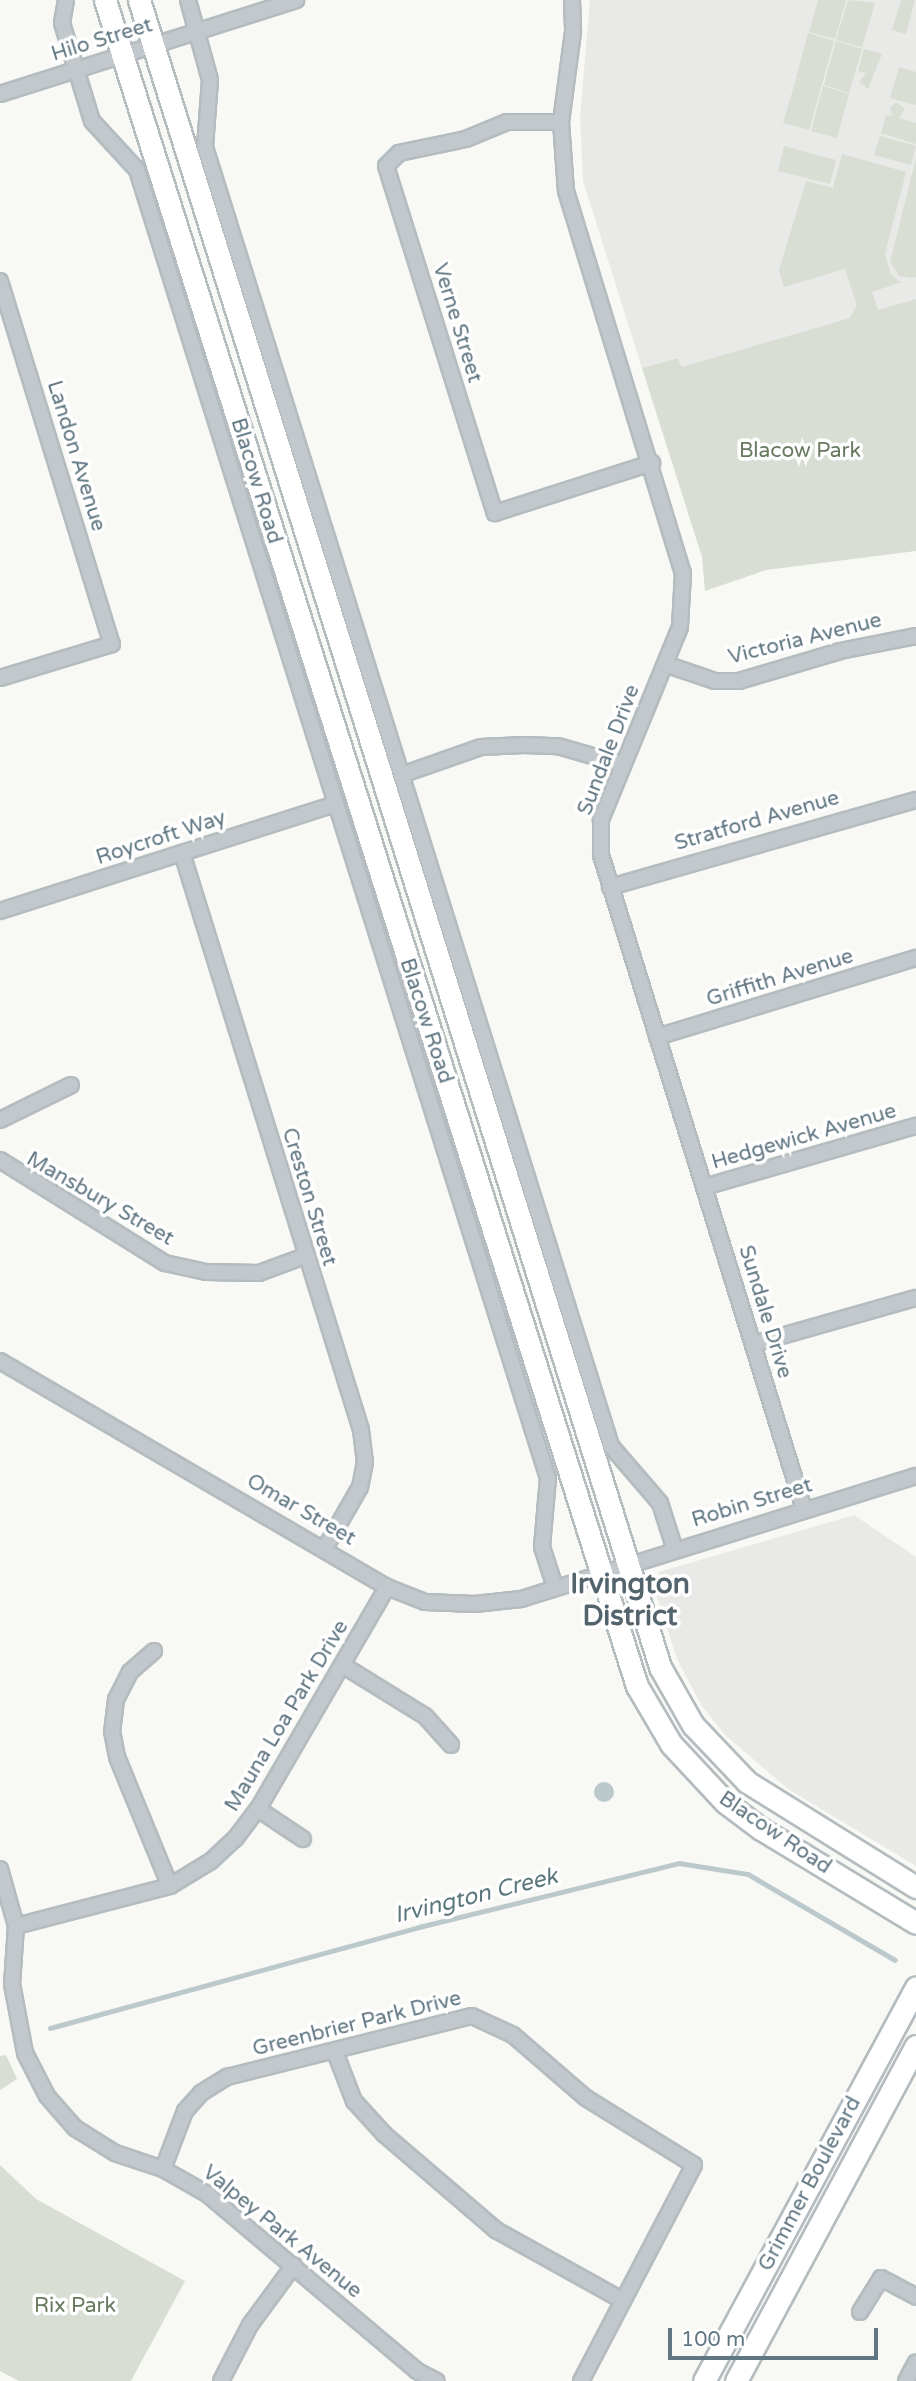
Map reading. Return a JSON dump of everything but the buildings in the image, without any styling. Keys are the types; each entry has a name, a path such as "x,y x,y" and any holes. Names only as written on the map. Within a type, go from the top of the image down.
{"main road":[{"name":"Blacow Road","path":"105,0 637,1686 660,1729 691,1770 761,1829 916,1923"},
{"name":"Blacow Road","path":"139,0 627,1564 664,1675 687,1717 714,1751 773,1801 916,1887"},
{"name":"Grimmer Boulevard","path":"704,2381 916,1987"},
{"name":"Grimmer Boulevard","path":"736,2381 916,2046"}],"street":[{"name":"Blacow Road","path":"66,0 62,23 92,121 137,170 548,1478 542,1547 555,1587"},
{"path":"188,0 210,80 205,147 404,774 611,1446 660,1503 675,1550"},
{"name":"Hilo Street","path":"0,94 296,0"},
{"name":"Sundale Drive","path":"572,0 561,122 566,191 652,463 683,573 680,627 601,820 601,855 804,1509"},
{"name":"Verne Street","path":"561,122 507,122 466,139 399,153 386,166 495,513 652,463"},
{"name":"Landon Avenue","path":"0,281 112,644 0,678"},
{"name":"Victoria Avenue","path":"665,664 715,681 739,681 840,650 916,636"},
{"path":"404,774 481,747 524,745 558,746 623,765"},
{"name":"Stratford Avenue","path":"610,887 916,800"},
{"name":"Roycroft Way","path":"0,911 335,804"},
{"name":"Creston Street","path":"182,853 361,1430 365,1462 360,1487 325,1548"},
{"name":"Griffith Avenue","path":"657,1037 916,958"},
{"path":"0,1119 71,1086"},
{"name":"Hedgewick Avenue","path":"704,1187 916,1126"},
{"name":"Mansbury Street","path":"0,1160 165,1263 206,1272 259,1273 305,1256"},
{"path":"753,1344 916,1298"},
{"name":"Omar Street","path":"0,1361 325,1548 387,1587 425,1602 475,1604 521,1599 601,1572"},
{"name":"Robin Street","path":"601,1572 916,1475"},
{"name":"Mauna Loa Park Drive","path":"16,1926 170,1886 211,1861 258,1809 344,1666 387,1587"},
{"path":"155,1651 130,1672 116,1700 112,1731 117,1757 170,1886"},
{"path":"344,1666 425,1716 451,1745"},
{"path":"258,1809 303,1839"},
{"name":"Valpey Park Avenue","path":"0,1869 16,1926 12,1984 25,2053 47,2096 75,2128 105,2147 163,2169 206,2194 294,2265 414,2376 437,2381"},
{"name":"Greenbrier Park Drive","path":"163,2169 185,2111 201,2093 227,2077 335,2052 472,2015 513,2035 586,2098 694,2165 622,2300"},
{"path":"335,2052 354,2101 384,2134 496,2230 622,2300 581,2381"},
{"path":"220,2381 250,2325 294,2265"},
{"path":"860,2312 881,2278 916,2297"},
{"path":"906,2381 916,2362"}],"shaded area":[{"path":"590,0 916,0 916,299 681,368 676,358 642,368 583,181 580,117"},
{"path":"854,1515 916,1557 916,1866 788,1789 725,1735 701,1705 677,1659 654,1587 659,1572"},
{"path":"604,1782 611,1785 614,1792 611,1799 604,1802 597,1799 594,1792 597,1785"}],"green space":[{"path":"818,0 846,0 835,39 809,32"},
{"path":"848,0 875,3 862,47 836,40"},
{"path":"901,0 915,0 906,34 892,30"},
{"path":"808,33 834,41 809,130 783,123 796,79 806,81 796,78"},
{"path":"836,41 862,49 849,93 824,85"},
{"path":"864,49 882,54 868,89 859,82 866,73 858,71"},
{"path":"899,67 916,72 916,105 890,98"},
{"path":"823,86 849,94 837,138 811,131"},
{"path":"896,102 905,109 899,118 916,123 916,144 881,133 886,115 892,116 890,108"},
{"path":"880,136 916,146 911,165 874,155"},
{"path":"784,146 836,160 830,184 778,171"},
{"name":"Blacow Park","path":"842,154 906,172 885,254 891,275 901,282 872,292 878,310 916,299 916,551 766,570 705,591 702,557 642,368 677,358 682,367 850,318 857,305 845,269 784,287 779,270 806,181 833,188"},
{"path":"916,158 916,277 912,278 899,276 890,262"},
{"path":"6,2055 17,2079 0,2090 0,2056"},
{"name":"Rix Park","path":"0,2165 36,2199 185,2281 131,2381 19,2381 0,2371"}],"waterway":[{"name":"Irvington Creek","path":"50,2028 419,1927 679,1863 748,1874 895,1960"}],"district":[{"name":"Irvington District","path":"630,1600"}]}
